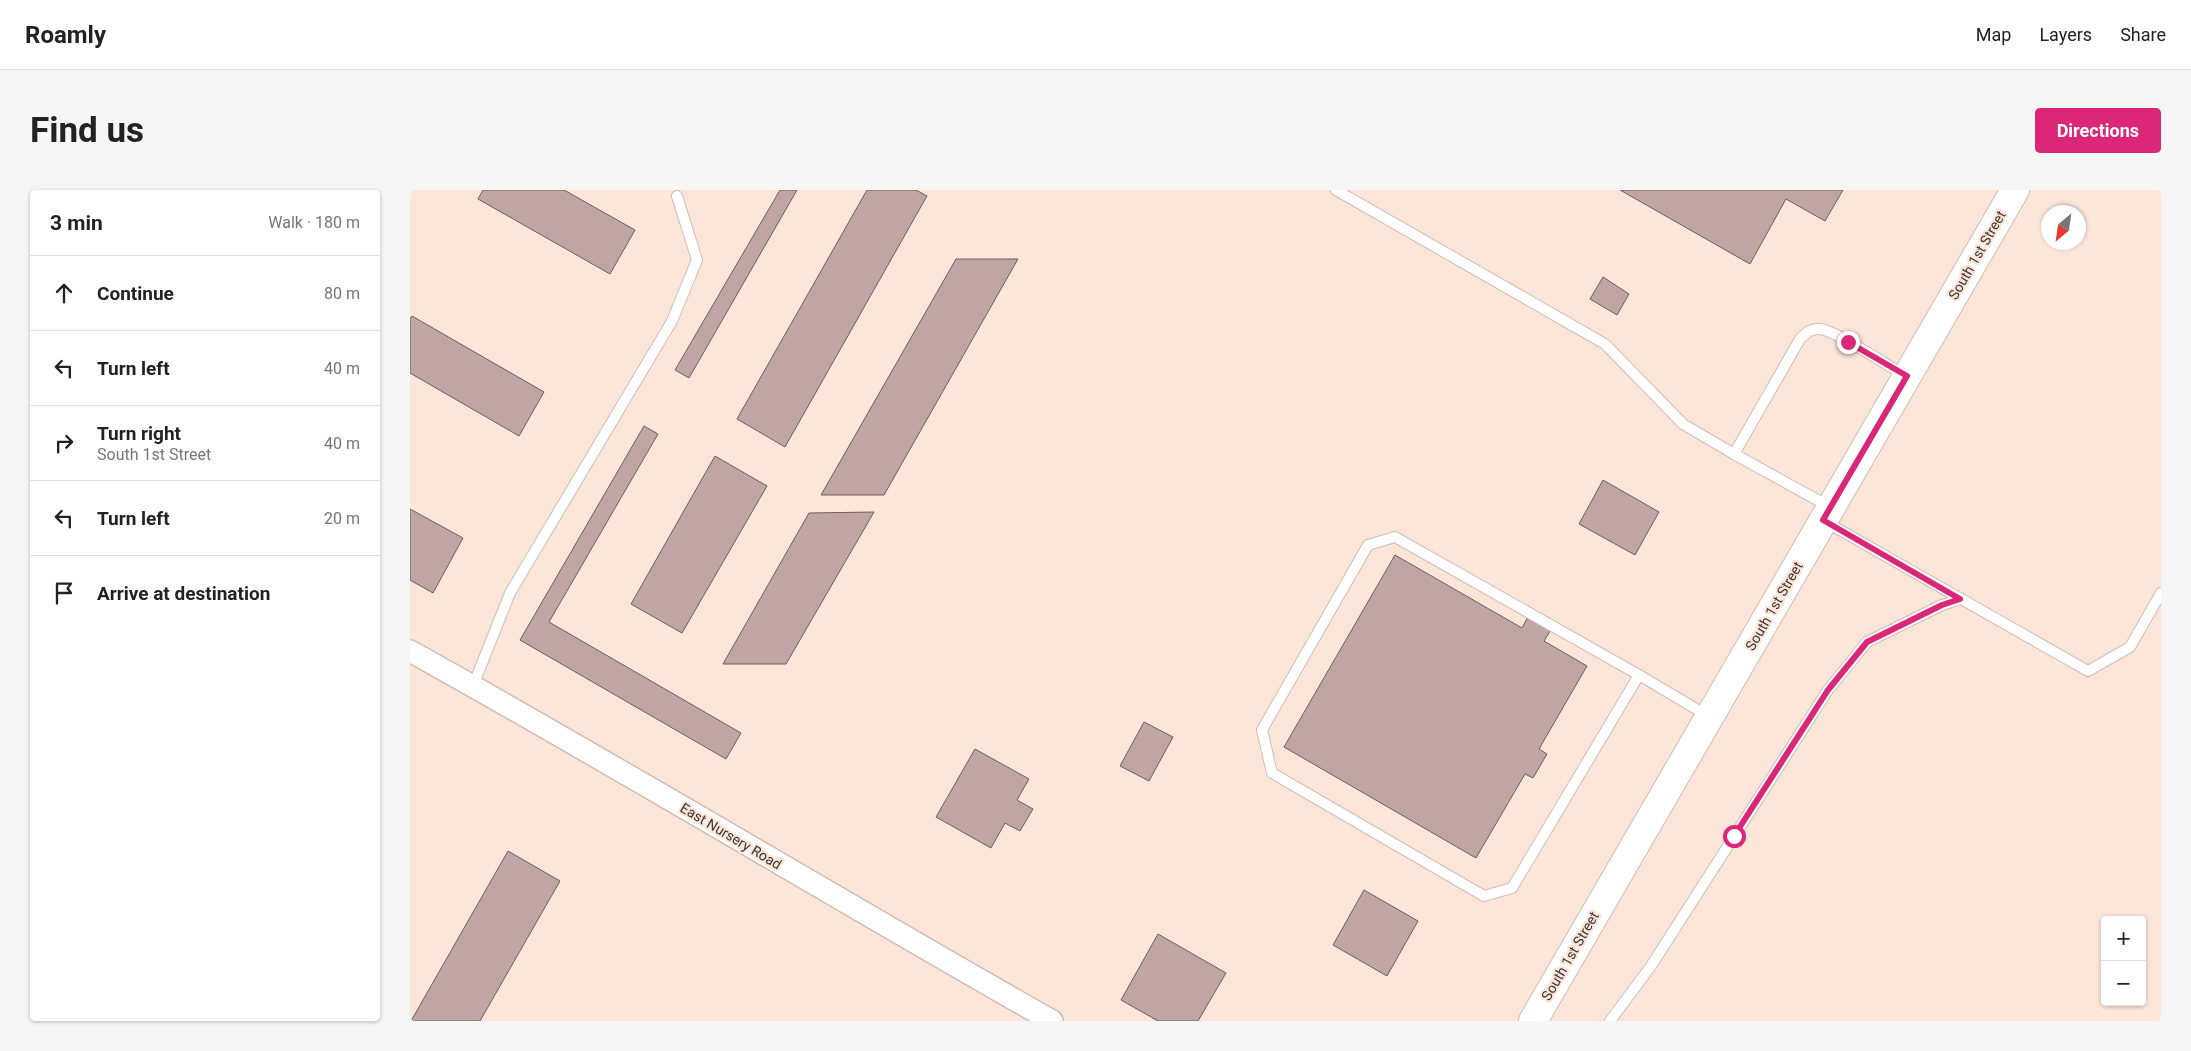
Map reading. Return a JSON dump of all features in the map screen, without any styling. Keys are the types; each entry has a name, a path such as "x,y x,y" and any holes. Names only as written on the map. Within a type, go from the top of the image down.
{"main road":[{"name":"South 1st Street","path":"1533,1021 2015,190"}],"street":[{"name":"East Nursery Road","path":"410,651 548,728 880,924 1052,1021"}],"lane":[{"path":"1336,190 1605,344 1683,424 1734,454 1960,599 2088,671 2130,647 2161,593"},
{"path":"472,686 510,593 672,321 697,260 677,196"},
{"path":"1734,454 1800,339 1809,331 1820,329 1834,334 1907,376"},
{"path":"1639,675 1512,888 1484,896 1272,773 1262,730 1368,545 1395,537 1639,675 1709,717"},
{"path":"1610,1021 1651,966 1828,690 1867,642 1942,605 1960,599"}],"building":[{"path":"483,190 564,190 635,230 610,274 478,199"},
{"path":"780,190 797,190 689,378 675,370"},
{"path":"867,190 916,190 927,196 785,447 737,419"},
{"path":"1620,190 1843,190 1825,221 1786,199 1750,264"},
{"path":"956,259 1018,259 884,495 821,495"},
{"path":"1603,277 1629,294 1617,315 1590,299"},
{"path":"412,316 544,392 519,436 410,373 410,319"},
{"path":"644,426 658,434 549,622 741,733 726,759 520,640"},
{"path":"715,456 767,486 682,633 631,604"},
{"path":"1603,480 1659,512 1635,555 1579,524"},
{"path":"410,509 463,538 433,593 410,580"},
{"path":"874,512 786,664 723,664 809,513"},
{"path":"1395,555 1522,628 1529,615 1552,628 1544,641 1587,666 1539,749 1547,754 1533,778 1525,774 1476,858 1284,747"},
{"path":"1144,722 1173,737 1149,781 1120,766"},
{"path":"975,749 1029,779 1017,800 1033,809 1020,831 1005,823 991,848 936,817"},
{"path":"508,851 560,881 480,1021 411,1021"},
{"path":"1364,890 1418,921 1387,976 1333,945"},
{"path":"1158,934 1226,973 1198,1021 1158,1021 1121,1000"}],"route":[{"path":"1734,836 1828,690 1867,642 1942,605 1960,599 1823,520 1907,376 1848,342"}]}
